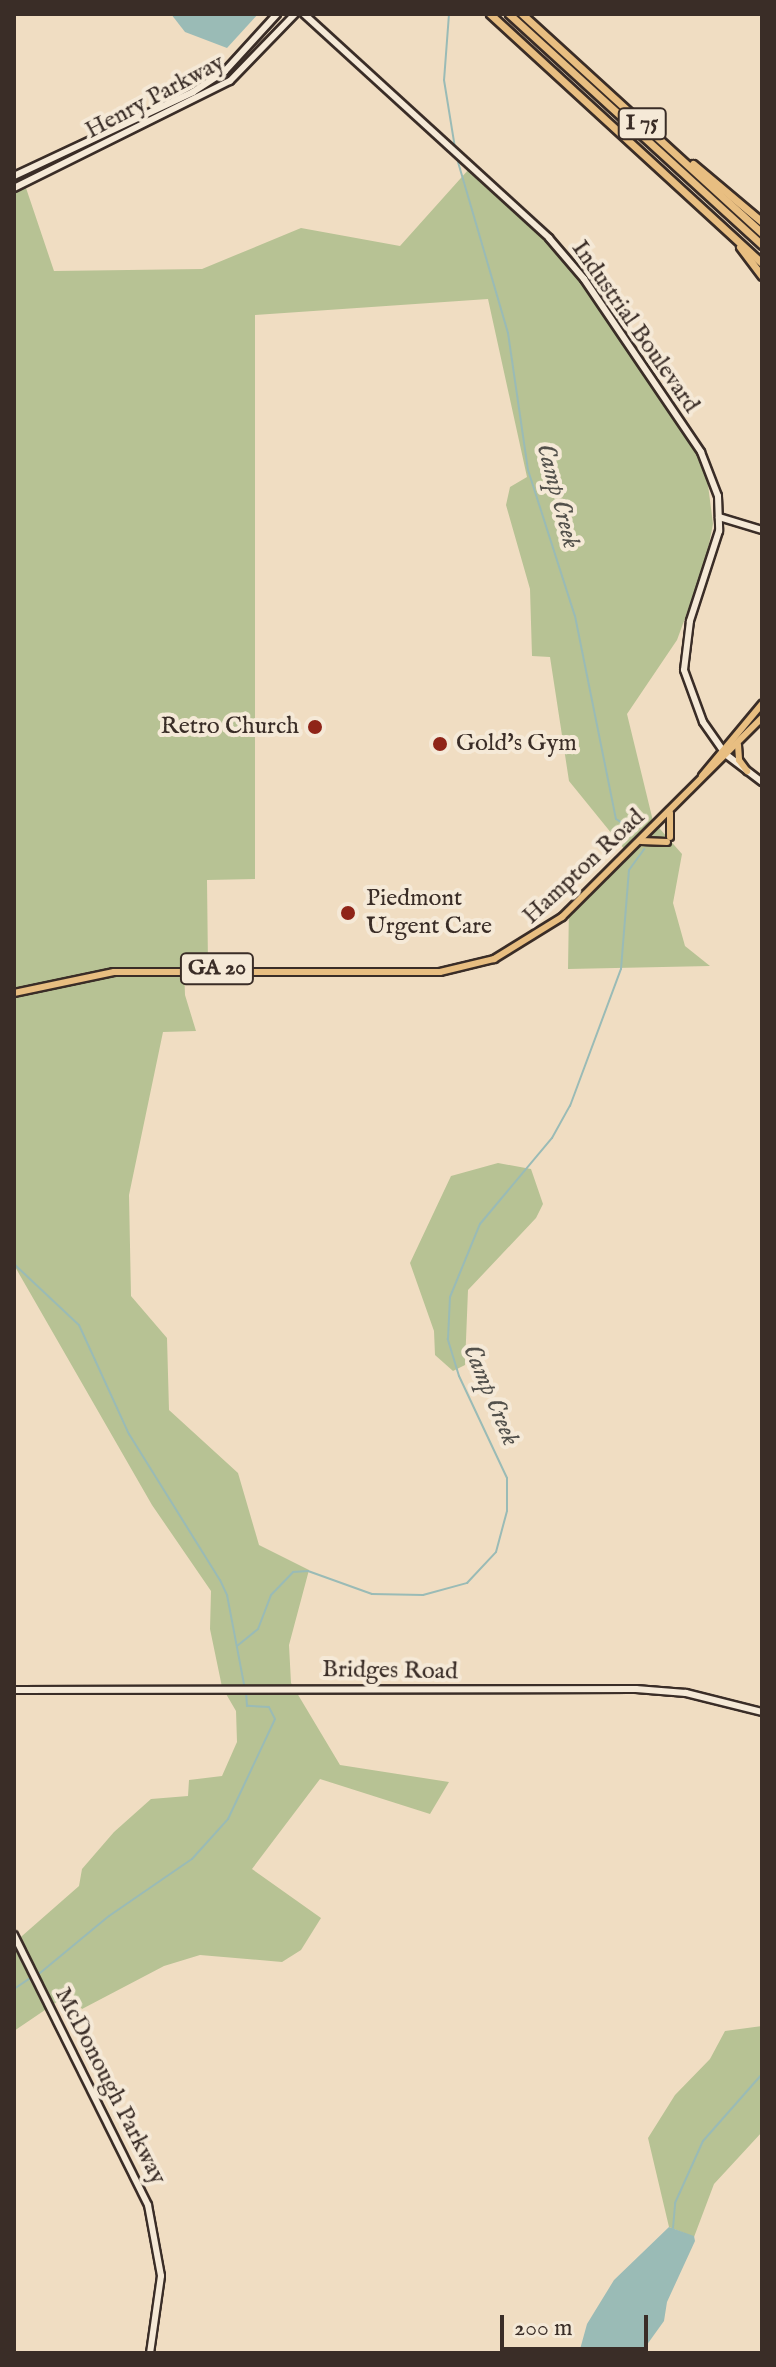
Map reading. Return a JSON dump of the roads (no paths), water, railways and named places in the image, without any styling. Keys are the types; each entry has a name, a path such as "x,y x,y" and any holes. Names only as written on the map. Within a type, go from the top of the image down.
{"highway":[{"name":"I 75","path":"490,14 762,263"},
{"path":"509,14 762,245"},
{"name":"I 75","path":"522,14 762,233"},
{"path":"650,131 762,222"},
{"path":"735,238 762,276"}],"main road":[{"name":"Hampton Road","path":"14,993 64,979 135,970 465,968 506,954 550,927 641,841 699,782 762,704"},
{"name":"Hampton Road","path":"699,782 707,765 739,743 762,718"},
{"path":"739,743 739,760 747,771"},
{"path":"641,841 668,840 670,812"}],"street":[{"name":"Henry Parkway","path":"14,176 193,92 225,71 277,14"},
{"name":"Henry Parkway","path":"14,188 230,81 295,14"},
{"name":"Industrial Boulevard","path":"304,14 549,238 584,279 701,452 715,484 719,517 716,546 688,632 684,670 703,722 723,752"},
{"path":"719,517 762,530"},
{"path":"723,752 762,782"},
{"name":"Bridges Road","path":"14,1690 636,1689 686,1693 762,1712"},
{"name":"McDonough Parkway","path":"14,1935 148,2205 161,2276 150,2353"}],"water":[{"path":"171,14 258,14 227,48 185,32"},
{"path":"669,2227 694,2236 695,2241 667,2302 664,2321 641,2353 579,2353 587,2324 614,2280"}],"waterway":[{"name":"Camp Creek","path":"449,14 444,80 455,148"},
{"name":"Camp Creek","path":"458,162 508,333 528,470 575,616 616,819 635,831"},
{"name":"Camp Creek","path":"237,1646 258,1629 271,1595 293,1572 308,1571 372,1594 423,1595 467,1583 496,1552 507,1511 507,1478 459,1376 448,1339 450,1297 480,1224 552,1138 570,1106 621,969 629,870 644,849"},
{"path":"14,1264 79,1325 129,1434 220,1580 227,1595 244,1684"},
{"name":"Camp Creek","path":"40,1973 109,1916 192,1859 228,1819 275,1719 269,1707 247,1706 246,1693"},
{"name":"Camp Creek","path":"14,1989 29,1979"},
{"path":"673,2228 675,2203 703,2141 762,2074"}],"place":[{"name":"Retro Church","path":"315,727"},
{"name":"Gold's Gym","path":"440,744"},
{"name":"Piedmont Urgent Care","path":"348,913"}]}
